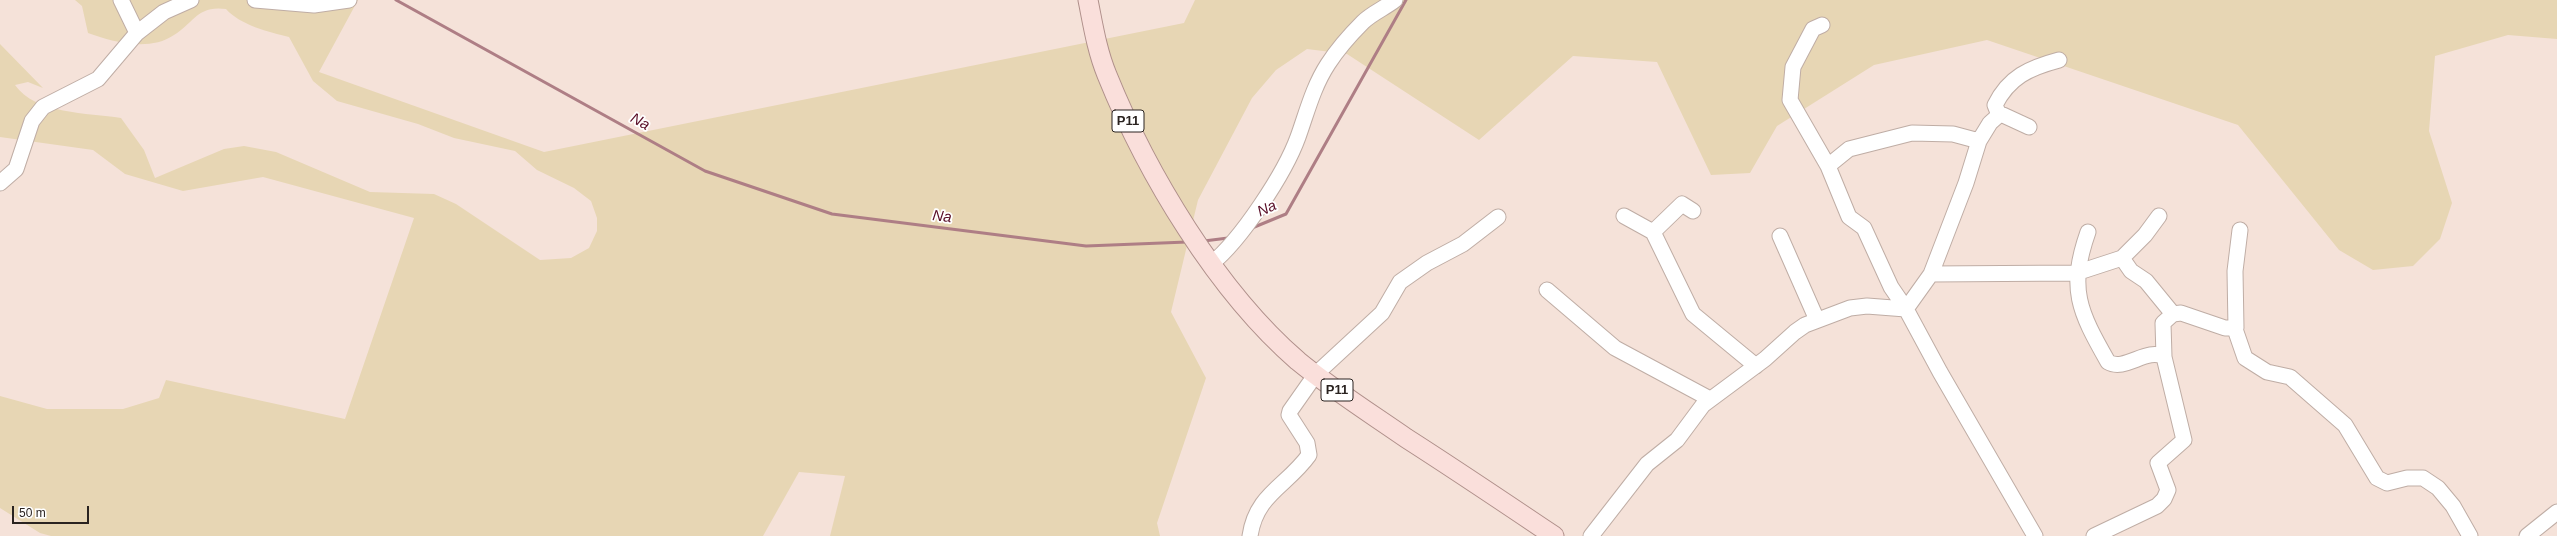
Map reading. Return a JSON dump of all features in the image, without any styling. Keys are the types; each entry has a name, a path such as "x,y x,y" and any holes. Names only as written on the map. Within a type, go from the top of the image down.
{"main road":[{"name":"P11","path":"1088,0 1097,44 1106,74 1118,101 1167,194 1211,264 1234,296 1258,323 1316,374 1352,402 1554,536"}],"street":[{"path":"121,0 137,33"},
{"path":"0,183 16,169 36,114 43,106 98,79 137,33 164,12 191,0"},
{"path":"255,0 314,5 349,0"},
{"path":"1211,264 1227,250 1245,227 1284,165 1298,137 1305,112 1329,63 1363,22 1395,0"},
{"path":"1822,25 1813,29 1793,67 1790,100 1828,166 1849,217 1864,228 1891,287 1906,309 1940,372 2035,536"},
{"path":"2029,127 1999,115 1995,105 2003,89 2032,67 2059,60"},
{"path":"1906,309 1931,274 1966,183 1979,141 1990,123 1999,115"},
{"path":"1828,166 1849,150 1912,134 1953,134 1979,141"},
{"path":"1653,232 1682,204 1693,211"},
{"path":"1624,216 1653,232 1693,314 1756,366"},
{"path":"1931,274 2076,274 2122,258 2145,235 2159,216"},
{"path":"1250,536 1258,508 1265,498 1309,455 1307,443 1290,415 1290,411 1316,374 1382,313 1400,282 1427,263 1463,244 1498,217"},
{"path":"2240,230 2234,271 2238,310 2237,326 2235,329 2245,358 2267,372 2290,377 2345,425 2377,478 2387,482 2411,477 2424,478 2438,488 2453,506 2470,536"},
{"path":"2088,232 2079,256 2076,274 2078,299 2108,362 2118,366 2146,357 2159,355 2164,357"},
{"path":"1780,236 1816,320"},
{"path":"2122,258 2132,271 2146,281 2173,314"},
{"path":"1547,290 1615,348 1710,399"},
{"path":"1591,536 1647,464 1677,440 1703,405 1756,366 1795,332 1816,320 1858,306 1906,309"},
{"path":"2094,536 2157,506 2164,499 2168,490 2158,463 2184,440 2164,357 2163,323 2173,314 2181,313 2235,329"},
{"path":"2527,536 2557,512"}],"shaded area":[{"path":"75,0 358,0 319,72 544,152 1184,23 1195,0 2557,0 2557,39 2508,35 2435,56 2429,131 2452,203 2440,239 2413,266 2373,270 2339,250 2238,125 1987,40 1874,65 1777,126 1750,173 1711,175 1657,62 1573,56 1479,140 1347,54 1307,49 1276,70 1252,98 1198,200 1171,312 1206,378 1157,523 1160,536 830,536 845,476 799,472 763,536 51,536 40,533 0,508 0,396 47,409 123,409 159,398 166,380 345,419 414,218 263,177 183,191 125,174 93,150 0,137 0,44 43,88 28,82 15,85 24,95 35,102 49,107 78,113 121,118 144,150 155,178 224,149 244,146 276,152 370,192 434,194 456,204 540,260 571,258 589,248 597,231 597,218 591,201 574,188 537,170 515,151 454,138 418,124 337,101 313,81 289,37 247,24 232,15 226,9 216,8 202,12 181,30 164,40 154,43 131,44 108,40 88,33 82,6"}],"waterway":[{"name":"Na","path":"396,0 705,171 832,214 1086,246 1187,242"},
{"name":"Na","path":"1252,228 1286,214 1406,0"},
{"name":"Na","path":"1204,241 1228,238"}]}
